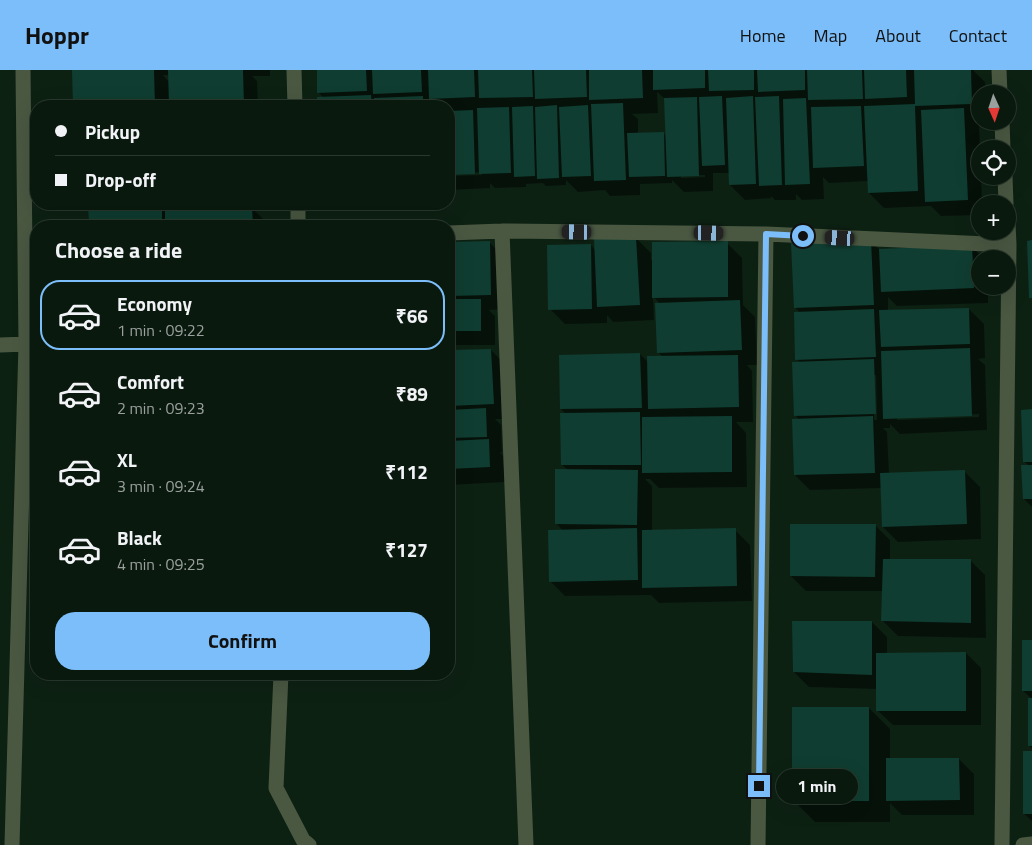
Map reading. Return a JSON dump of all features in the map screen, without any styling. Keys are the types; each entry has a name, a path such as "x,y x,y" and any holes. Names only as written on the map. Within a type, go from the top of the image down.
{"street":[{"path":"12,845 26,344 23,70"},
{"path":"294,70 295,100"},
{"path":"999,70 1000,85"},
{"path":"455,233 502,231 766,234 1009,246"},
{"path":"502,231 526,845"},
{"path":"758,845 766,234"},
{"path":"1002,845 1009,240"},
{"path":"0,345 26,344"},
{"path":"281,680 276,788 303,840 310,845"},
{"path":"1023,845 1032,844"}],"building":[{"path":"72,70 154,70 155,100 73,100"},
{"path":"168,70 243,70 244,100 169,100"},
{"path":"317,70 366,70 367,91 317,93"},
{"path":"372,70 421,70 422,92 373,94"},
{"path":"428,70 474,70 475,97 429,99"},
{"path":"478,70 532,70 533,97 479,98"},
{"path":"534,70 586,70 587,97 535,99"},
{"path":"589,70 642,70 643,98 589,100"},
{"path":"653,70 705,70 705,88 653,90"},
{"path":"708,70 754,70 754,90 709,91"},
{"path":"757,70 805,70 805,90 758,92"},
{"path":"807,70 862,70 863,99 808,100"},
{"path":"864,70 906,70 907,97 865,99"},
{"path":"914,70 971,70 971,104 915,106 918,191 868,193 864,106 915,104"},
{"path":"371,95 371,100 317,100 317,97"},
{"path":"423,96 423,100 374,100 374,98"},
{"path":"722,96 725,165 702,166 699,97"},
{"path":"753,96 756,184 729,185 726,98"},
{"path":"779,96 782,185 759,186 755,97"},
{"path":"697,97 699,176 667,177 664,98"},
{"path":"806,98 810,184 785,185 783,99"},
{"path":"623,103 626,180 594,181 591,104"},
{"path":"557,105 559,178 537,179 535,107"},
{"path":"588,105 591,176 562,177 559,107"},
{"path":"533,106 535,176 514,177 512,107"},
{"path":"861,106 864,166 813,168 811,107"},
{"path":"509,107 511,173 479,174 477,108"},
{"path":"964,108 968,200 925,202 921,110"},
{"path":"473,110 475,174 455,175 455,111"},
{"path":"664,132 665,176 629,177 627,133"},
{"path":"88,210 162,210 162,220 89,220"},
{"path":"165,210 252,210 253,220 165,220"},
{"path":"636,237 640,305 597,307 594,239"},
{"path":"871,240 874,305 794,308 791,243"},
{"path":"1032,240 1032,298 1029,298 1027,241"},
{"path":"490,241 491,295 455,296 455,242"},
{"path":"728,241 728,297 652,298 652,242"},
{"path":"591,244 592,309 548,310 547,245"},
{"path":"972,245 971,288 881,292 879,249"},
{"path":"455,299 481,299 481,331 455,331"},
{"path":"740,300 742,350 657,353 655,303"},
{"path":"969,308 970,344 881,347 879,310"},
{"path":"874,309 876,357 795,360 794,312"},
{"path":"970,348 972,416 883,419 881,351"},
{"path":"491,349 494,404 455,406 455,350"},
{"path":"640,353 642,408 560,409 559,355"},
{"path":"738,355 739,407 648,409 647,356"},
{"path":"874,359 876,414 794,416 792,362"},
{"path":"486,408 487,437 455,438 455,410"},
{"path":"1032,409 1032,462 1023,462 1021,410"},
{"path":"640,412 641,465 561,465 560,413"},
{"path":"732,416 732,472 642,473 642,417"},
{"path":"873,416 875,473 794,475 792,419"},
{"path":"489,439 490,467 455,469 455,441"},
{"path":"1021,465 1032,465 1032,499 1023,499"},
{"path":"555,469 638,470 637,525 555,524"},
{"path":"965,470 967,524 882,527 880,473"},
{"path":"790,524 876,524 875,577 790,576"},
{"path":"637,528 638,580 549,582 548,530"},
{"path":"736,528 737,586 642,588 642,530"},
{"path":"883,559 971,559 971,623 881,621"},
{"path":"792,621 872,621 872,675 793,672"},
{"path":"1022,640 1032,640 1032,691 1022,691"},
{"path":"966,652 966,711 876,711 876,653"},
{"path":"1028,698 1032,698 1032,746 1028,746"},
{"path":"792,707 869,707 869,801 792,801"},
{"path":"1023,751 1032,751 1032,814 1023,814"},
{"path":"886,758 959,758 960,800 886,801"}],"route":[{"path":"759,786 766,234 803,236"}]}
